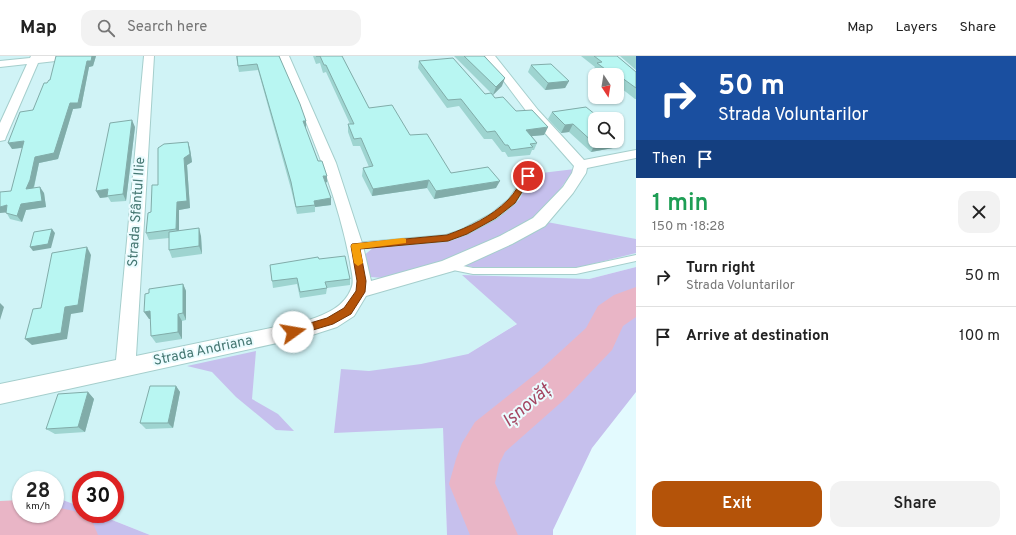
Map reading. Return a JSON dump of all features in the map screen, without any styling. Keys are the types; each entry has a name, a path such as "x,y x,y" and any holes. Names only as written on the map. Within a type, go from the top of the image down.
{"street":[{"path":"0,64 35,58 72,56"},
{"name":"Strada Sfântul Ilie","path":"125,368 150,56"},
{"path":"284,56 329,163 355,246 362,281 360,292 447,266 506,240 539,222 568,190 579,172 581,165"},
{"path":"490,56 534,113 581,165"},
{"path":"0,137 35,58"},
{"path":"581,165 636,154"},
{"name":"Strada Andriana","path":"0,394 316,326 330,321 347,311 360,292"}],"lane":[{"path":"355,246 448,238 464,232 494,216 512,201 528,176"},
{"path":"447,266 473,271 576,271 636,258"}],"shaded area":[{"path":"0,56 636,56 636,267 589,279 468,354 443,409 447,535 150,535 120,523 124,523 124,471 72,471 72,504 64,500 64,471 12,471 12,505 0,506"},
{"path":"575,169 541,215 524,226 463,255 383,278 371,277 363,256 373,248 389,245 454,240 498,218 519,200 533,174"},
{"path":"547,222 636,239 636,253 580,267 479,268 460,265"},
{"path":"636,267 636,392 592,448 553,530 553,535 447,535 443,428 334,433 341,369 369,371 421,364 468,354 517,324 462,275 589,279"},
{"path":"256,351 252,399 278,414 294,431 276,430 236,397 212,372 187,366"},
{"path":"64,500 72,504 72,523 120,523 150,535 0,535 0,506 12,505 12,523 64,523"}],"building":[{"path":"56,56 92,56 91,61 87,61 78,103 70,103 54,153 35,157 30,180 26,189 40,187 42,201 21,204 17,216 6,213 7,205 0,207 0,192 11,191 24,141 8,143 20,112 33,110 44,83 47,83 50,80"},
{"path":"237,56 279,56 300,104 306,121 303,121 318,161 322,161 327,176 323,176 331,198 314,201 315,205 296,207 291,182 257,64 238,66"},
{"path":"320,56 342,56 369,108 392,105 410,135 427,134 451,173 488,167 500,181 436,191 429,180 373,189 363,168 373,166 361,138 354,139 348,124 354,124 326,65 324,65"},
{"path":"464,56 484,56 505,78 496,87"},
{"path":"594,56 617,56 636,72 636,88 624,79 624,68 604,68 597,63 602,62"},
{"path":"453,58 485,94 491,93 495,98 503,97 516,111 532,110 548,127 526,130 537,143 530,144 533,147 511,150 508,145 505,145 495,131 487,132 461,99 448,100 419,61"},
{"path":"551,64 569,81 548,83 531,65"},
{"path":"586,107 592,112 588,112 588,138 573,124 565,125 552,112"},
{"path":"132,120 123,194 107,196 108,189 96,191 110,123"},
{"path":"188,142 190,154 184,158 187,201 177,202 176,229 146,233 148,213 151,212 152,185 158,185 158,148 164,144"},
{"path":"199,228 199,246 169,250 169,232"},
{"path":"52,229 48,244 30,247 34,232"},
{"path":"87,247 78,305 65,307 61,333 25,339 33,309 41,308 52,253"},
{"path":"345,256 350,279 325,282 327,288 300,292 297,278 272,281 270,265 318,257 319,259"},
{"path":"183,284 183,313 178,314 178,332 151,336 150,311 144,312 145,294 149,293 149,289"},
{"path":"150,386 176,386 168,423 140,423"},
{"path":"88,392 78,427 46,429 58,394"}],"waterway":[{"name":"Ișnovăț","path":"494,535 472,484 478,459 490,437 552,385 599,339 610,316 626,305 636,301"},
{"name":"Ișnovăț","path":"0,525 21,524 74,535"}],"slow traffic":[{"path":"358,263 355,246 403,241"}],"route":[{"path":"293,332 330,321 347,311 360,292 362,281 355,246 448,238 464,232 494,216 512,201 528,176"}]}
